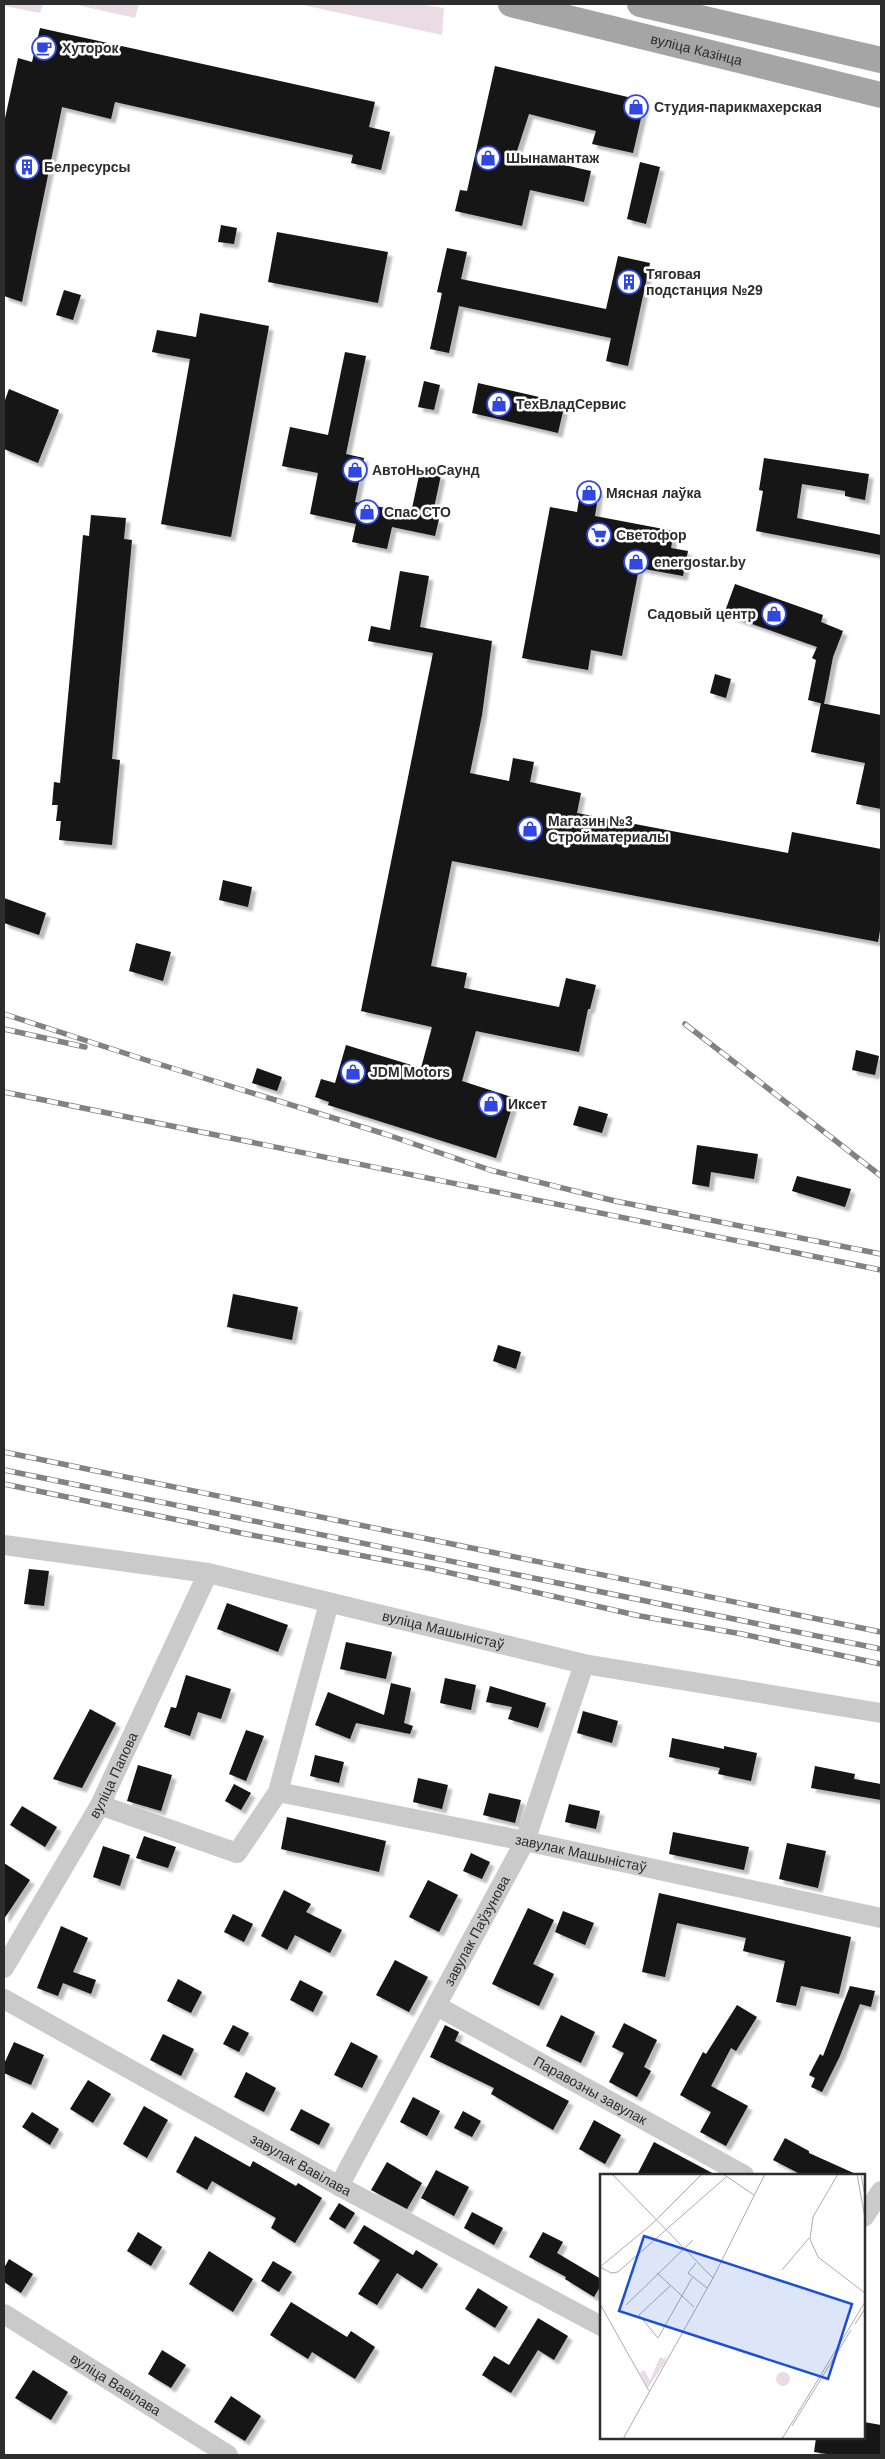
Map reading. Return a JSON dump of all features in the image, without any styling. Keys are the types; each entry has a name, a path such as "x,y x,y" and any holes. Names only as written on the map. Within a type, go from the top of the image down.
{"main road":[{"name":"вуліца Казінца","path":"511,4 881,94"},
{"path":"640,4 881,60"}],"street":[{"path":"810,76 818,46"},
{"name":"вуліца Машыністаў","path":"4,1544 208,1573 584,1664 881,1713"},
{"name":"вуліца Папова","path":"4,1968 100,1805 208,1573"},
{"path":"100,1805 237,1853 278,1792 329,1603"},
{"name":"завулак Паўзунова","path":"339,2186 525,1841 584,1664"},
{"name":"завулак Машыністаў","path":"278,1792 525,1841 881,1918"},
{"name":"завулак Вавілава","path":"4,1999 339,2186 600,2325"},
{"name":"Паравозны завулак","path":"437,2006 742,2174"},
{"path":"865,2215 881,2191"},
{"name":"вуліца Вавілава","path":"4,2314 228,2455"}],"shaded area":[{"path":"4,4 43,4 40,13 4,6"},
{"path":"73,4 139,4 135,18"},
{"path":"298,4 419,4 444,8 442,35"}],"building":[{"name":"Белресурсы","path":"40,28 375,102 369,127 390,132 381,170 351,163 353,155 115,102 111,119 62,107 22,302 4,296 4,123 18,58 32,62"},
{"path":"495,66 645,101 633,153 592,144 596,131 529,114 516,154 591,171 584,202 530,190 522,226 455,211 460,190 467,191"},
{"path":"640,162 660,167 646,224 627,219"},
{"path":"221,225 237,228 234,244 218,242"},
{"path":"277,232 388,252 378,303 268,282"},
{"path":"447,248 467,252 461,279 606,309 618,256 650,263 628,366 606,361 611,338 459,306 449,353 430,349 442,293 437,292"},
{"path":"64,290 81,295 73,320 56,315"},
{"path":"200,313 269,326 231,537 161,524 190,359 152,352 157,330 196,337"},
{"path":"345,352 366,356 346,454 364,458 355,502 411,513 420,471 441,475 432,517 439,519 435,536 392,527 387,549 352,542 356,524 310,514 318,473 282,466 290,427 328,435"},
{"path":"424,381 440,385 434,410 418,407"},
{"path":"478,383 565,403 558,433 472,413"},
{"path":"9,389 59,410 38,463 4,449 4,403"},
{"path":"764,458 869,474 865,500 845,496 845,491 802,484 797,518 881,535 881,555 756,531 763,491 759,490"},
{"path":"581,487 599,490 595,516 674,531 671,548 688,551 683,576 639,568 622,656 591,650 588,670 522,658 550,507 577,512"},
{"path":"91,515 126,518 124,539 132,540 112,759 120,760 112,845 59,840 61,821 56,821 58,805 52,805 54,782 60,783 83,535 89,536"},
{"path":"400,571 429,576 420,627 492,641 482,715 470,773 509,781 513,758 534,762 530,782 581,793 577,813 788,853 792,832 881,849 881,925 878,942 452,861 431,966 467,973 464,988 559,1007 566,978 596,985 590,1009 588,1009 579,1052 476,1031 462,1081 515,1098 496,1158 328,1105 329,1102 315,1097 321,1079 335,1083 346,1045 421,1068 432,1027 361,1011 433,653 368,641 371,626 390,630"},
{"name":"Садовый центр","path":"735,584 823,615 821,622 843,631 833,657 824,704 808,700 816,660 812,658 817,647 724,614"},
{"path":"715,674 731,679 726,698 710,693"},
{"path":"821,703 881,715 881,809 856,804 865,763 811,752"},
{"path":"223,880 252,887 248,907 219,900"},
{"path":"4,898 46,913 39,935 4,923"},
{"path":"136,943 171,952 163,981 129,971"},
{"path":"856,1050 879,1056 875,1075 852,1070"},
{"path":"257,1068 282,1077 277,1091 252,1083"},
{"path":"579,1106 608,1114 602,1133 573,1125"},
{"path":"697,1145 758,1154 754,1179 711,1172 709,1187 692,1184"},
{"path":"797,1176 851,1189 845,1207 792,1191"},
{"path":"233,1294 298,1307 292,1340 227,1327"},
{"path":"498,1345 521,1352 516,1369 493,1361"},
{"path":"29,1569 49,1571 44,1606 24,1604"},
{"path":"227,1603 288,1625 278,1652 217,1629"},
{"path":"346,1642 392,1652 386,1679 340,1669"},
{"path":"186,1675 231,1689 221,1719 198,1712 190,1736 164,1727 171,1707 176,1708"},
{"path":"445,1678 476,1685 471,1710 440,1703"},
{"path":"391,1683 411,1688 404,1723 413,1726 410,1734 356,1723 350,1739 315,1725 328,1692 384,1715"},
{"path":"490,1686 546,1703 538,1728 508,1719 512,1707 486,1702"},
{"path":"90,1709 116,1723 82,1788 53,1779"},
{"path":"583,1711 618,1721 612,1743 577,1733"},
{"path":"246,1730 264,1736 246,1781 229,1774"},
{"path":"672,1738 724,1749 724,1746 757,1753 751,1781 718,1774 720,1768 669,1757"},
{"path":"315,1755 344,1762 339,1783 310,1776"},
{"path":"138,1765 172,1775 161,1811 127,1801"},
{"path":"815,1766 855,1774 854,1779 881,1784 881,1800 811,1788"},
{"path":"418,1778 448,1785 442,1809 413,1802"},
{"path":"234,1784 251,1793 241,1810 225,1801"},
{"path":"489,1793 521,1800 515,1823 483,1815"},
{"path":"569,1804 600,1811 596,1829 565,1822"},
{"path":"22,1806 57,1827 45,1847 10,1825"},
{"path":"287,1817 386,1841 379,1872 281,1849"},
{"path":"673,1832 749,1847 744,1870 669,1854"},
{"path":"144,1836 176,1847 168,1868 136,1858"},
{"path":"787,1843 826,1851 818,1888 779,1879"},
{"path":"103,1846 130,1855 120,1886 93,1877"},
{"path":"471,1853 490,1862 482,1879 463,1871"},
{"path":"4,1863 30,1880 4,1919"},
{"path":"428,1880 458,1895 439,1932 409,1917"},
{"path":"284,1890 311,1904 306,1912 342,1930 330,1953 295,1935 287,1950 261,1936"},
{"path":"659,1893 851,1937 839,1994 801,1986 796,2006 776,2002 785,1961 743,1951 746,1938 677,1923 665,1977 642,1972"},
{"path":"528,1908 554,1920 533,1964 554,1974 539,2006 492,1984"},
{"path":"563,1911 594,1923 585,1945 555,1932"},
{"path":"233,1914 253,1924 244,1942 224,1932"},
{"path":"61,1926 88,1938 73,1972 96,1980 91,1994 63,1983 58,1996 37,1988"},
{"path":"395,1960 428,1977 409,2012 376,1995"},
{"path":"178,1979 202,1992 191,2013 167,2001"},
{"path":"300,1980 323,1992 313,2012 290,2000"},
{"path":"850,1986 875,1991 871,2007 860,2004 840,2056 822,2092 811,2087 815,2078 809,2075 820,2054 823,2056"},
{"path":"737,2005 757,2017 736,2051 731,2048 711,2086 748,2106 726,2146 700,2132 711,2112 680,2095 703,2052 706,2054"},
{"path":"561,2015 595,2032 581,2063 546,2046"},
{"path":"624,2023 657,2040 644,2067 651,2071 637,2097 609,2082 624,2053 612,2047"},
{"path":"233,2025 249,2033 239,2052 223,2044"},
{"path":"445,2025 459,2032 455,2041 569,2101 553,2130 491,2094 494,2088 430,2057"},
{"path":"163,2034 194,2049 181,2076 150,2060"},
{"path":"14,2042 44,2055 31,2085 4,2073 4,2064"},
{"path":"351,2042 378,2056 362,2088 334,2075"},
{"path":"246,2072 276,2088 264,2112 234,2097"},
{"path":"88,2080 111,2094 93,2123 70,2109"},
{"path":"413,2097 440,2111 427,2136 400,2122"},
{"path":"144,2106 168,2120 147,2158 123,2144"},
{"path":"301,2109 330,2124 319,2145 290,2130"},
{"path":"463,2111 481,2121 472,2137 454,2128"},
{"path":"32,2112 59,2129 50,2145 22,2127"},
{"path":"594,2120 621,2135 605,2164 579,2149"},
{"path":"195,2136 250,2167 253,2161 296,2186 298,2183 322,2198 295,2243 271,2228 276,2218 212,2181 207,2190 176,2172"},
{"path":"785,2138 809,2151 809,2153 856,2174 800,2174 773,2160"},
{"path":"654,2142 714,2174 638,2174"},
{"path":"387,2162 422,2183 407,2209 371,2190"},
{"path":"436,2170 469,2187 454,2216 421,2198"},
{"path":"339,2203 355,2213 345,2229 329,2219"},
{"path":"472,2212 503,2228 494,2245 464,2228"},
{"path":"364,2225 413,2255 416,2250 438,2264 422,2289 397,2273 377,2305 358,2294 380,2260 353,2243"},
{"path":"138,2232 162,2247 151,2266 127,2251"},
{"path":"543,2232 563,2242 557,2253 600,2278 600,2287 594,2297 565,2279 566,2277 529,2257"},
{"path":"209,2251 253,2279 233,2312 189,2284"},
{"path":"9,2259 33,2274 21,2293 4,2282 4,2268"},
{"path":"273,2261 292,2272 279,2292 261,2281"},
{"path":"478,2288 508,2307 495,2328 465,2309"},
{"path":"291,2302 347,2337 351,2331 375,2347 355,2379 312,2352 308,2359 270,2335"},
{"path":"538,2318 568,2336 554,2360 538,2350 511,2393 482,2375 494,2356 509,2365"},
{"path":"162,2350 186,2365 171,2388 148,2374"},
{"path":"33,2370 68,2392 51,2420 15,2398"},
{"path":"231,2396 261,2416 245,2441 214,2422"},
{"path":"865,2422 881,2425 881,2455 833,2455 814,2452 816,2439 865,2439"}],"railway":[{"path":"4,1014 385,1134 490,1170 615,1201 881,1254"},
{"path":"685,1024 881,1176"},
{"path":"4,1029 85,1047"},
{"path":"4,1092 881,1270"},
{"path":"4,1452 881,1632"},
{"path":"4,1470 881,1649"},
{"path":"4,1484 246,1534 433,1569 640,1616 742,1634 881,1664"}],"place":[{"name":"Хуторок","path":"44,48"},
{"name":"Студия-парикмахерская","path":"636,107"},
{"name":"Шынамантаж","path":"488,158"},
{"name":"Белресурсы","path":"27,167"},
{"name":"Тяговая подстанция №29","path":"629,282"},
{"name":"ТехВладСервис","path":"499,404"},
{"name":"АвтоНьюСаунд","path":"355,470"},
{"name":"Мясная лаўка","path":"589,493"},
{"name":"Спас СТО","path":"367,512"},
{"name":"Светофор","path":"599,535"},
{"name":"energostar.by","path":"636,562"},
{"name":"Садовый центр","path":"774,614"},
{"name":"Магазин №3 Стройматериалы","path":"530,829"},
{"name":"JDM Motors","path":"353,1072"},
{"name":"Иксет","path":"491,1104"}]}
